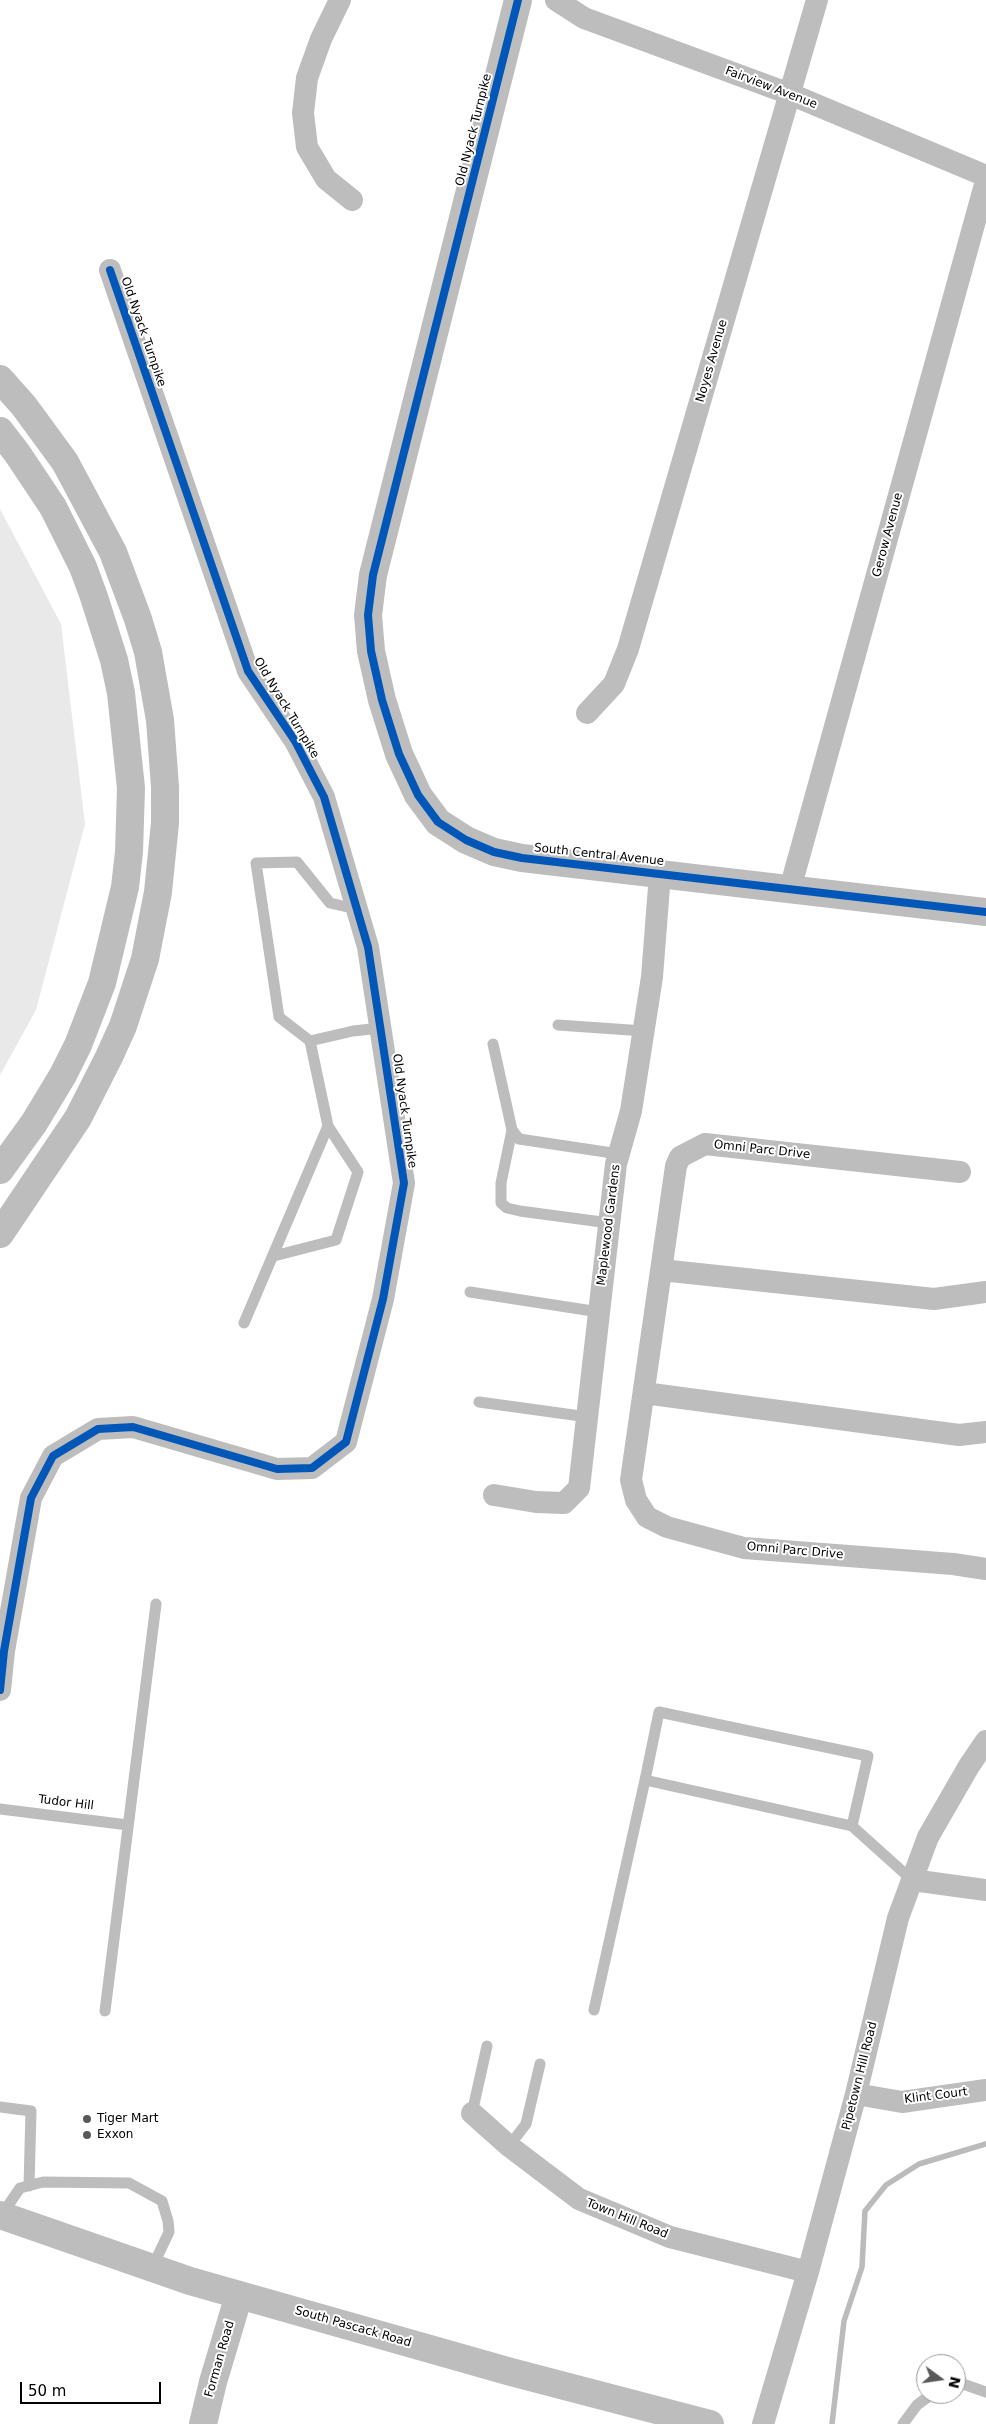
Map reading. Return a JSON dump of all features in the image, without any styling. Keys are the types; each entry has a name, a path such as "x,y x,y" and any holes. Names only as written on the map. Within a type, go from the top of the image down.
{"main road":[{"name":"Old Nyack Turnpike","path":"368,615 373,575 518,0"},
{"path":"0,379 24,406 65,462 114,552 148,652 160,720 165,786 163,849 157,901 144,960 123,1026 110,1057 78,1118 0,1234"},
{"path":"0,431 22,459 53,508 83,567 94,596 114,660 121,693 127,732 131,788 125,887 102,983 78,1044 63,1075 34,1123 0,1170"},
{"name":"South Central Avenue","path":"368,615 371,651 399,754 418,796 438,822 466,840 494,852 522,858 986,912"},
{"name":"South Pascack Road","path":"1,2216 152,2268 239,2295 511,2372 710,2424"},
{"name":"Forman Road","path":"203,2424 213,2382 239,2295"}],"street":[{"path":"340,0 321,39 307,78 303,112 307,147 326,179 352,200"},
{"name":"Fairview Avenue","path":"556,0 584,18 790,94 986,176"},
{"name":"Noyes Avenue","path":"587,713 614,684 628,649 817,0"},
{"name":"Gerow Avenue","path":"790,889 986,181"},
{"name":"Old Nyack Turnpike","path":"0,1690 4,1651 31,1498 53,1456 98,1429 133,1427 277,1469 312,1468 346,1442 383,1299 404,1183 368,947 324,797 295,741 248,670 110,270"},
{"name":"Maplewood Gardens","path":"494,1495 536,1502 564,1503 580,1488 616,1164 631,1111 644,1031 652,977 660,874"},
{"name":"Omni Parc Drive","path":"960,1172 705,1144 680,1157 676,1166 631,1480 636,1500 646,1517 667,1526 744,1548 953,1564 986,1569"},
{"path":"661,1270 934,1299 986,1292"},
{"path":"644,1393 959,1436 986,1432"},
{"name":"Pipetown Hill Road","path":"763,2424 808,2272 856,2094 898,1918 928,1837 969,1766 986,1741"},
{"path":"912,1880 986,1890"},
{"name":"Klint Court","path":"856,2094 902,2102 986,2090"},
{"name":"Town Hill Road","path":"472,2113 509,2146 579,2200 670,2237 808,2272"}],"lane":[{"path":"274,1256 336,1240 358,1172 328,1126 310,1041 279,1017 256,863 297,862 330,903 356,909"},
{"path":"558,1025 644,1031"},
{"path":"310,1041 353,1031 381,1028"},
{"path":"493,1044 512,1130 501,1183 502,1203 507,1208 520,1212 609,1223"},
{"path":"244,1323 328,1126"},
{"path":"512,1130 520,1138 619,1154"},
{"path":"470,1292 599,1312"},
{"path":"479,1402 588,1417"},
{"path":"105,2011 156,1604"},
{"path":"594,2010 659,1712 868,1756 852,1826"},
{"path":"645,1780 852,1826 912,1880"},
{"name":"Tudor Hill","path":"0,1809 128,1825"},
{"path":"472,2113 487,2046"},
{"path":"509,2146 526,2124 540,2064"},
{"path":"0,2107 31,2111 28,2186"},
{"path":"1,2216 20,2188 43,2182 129,2183 162,2201 168,2221 168,2232 152,2268"},
{"path":"966,2385 986,2392"},
{"path":"903,2424 917,2404"}],"shaded area":[{"path":"0,509 61,624 85,824 36,1010 0,1075"}],"waterway":[{"path":"832,2424 844,2321 862,2267 865,2211 886,2185 919,2164 986,2144"}],"cycle path":[{"path":"518,0 373,575 368,615 371,651 382,700 399,754 418,795 438,822 466,840 494,852 522,858 986,912"},
{"path":"0,1690 4,1651 31,1498 53,1456 98,1429 133,1427 277,1469 312,1468 346,1442 383,1299 404,1183 368,947 324,797 295,741 248,671 110,270"}],"place":[{"name":"Tiger Mart","path":"87,2119"},
{"name":"Exxon","path":"87,2135"}]}
